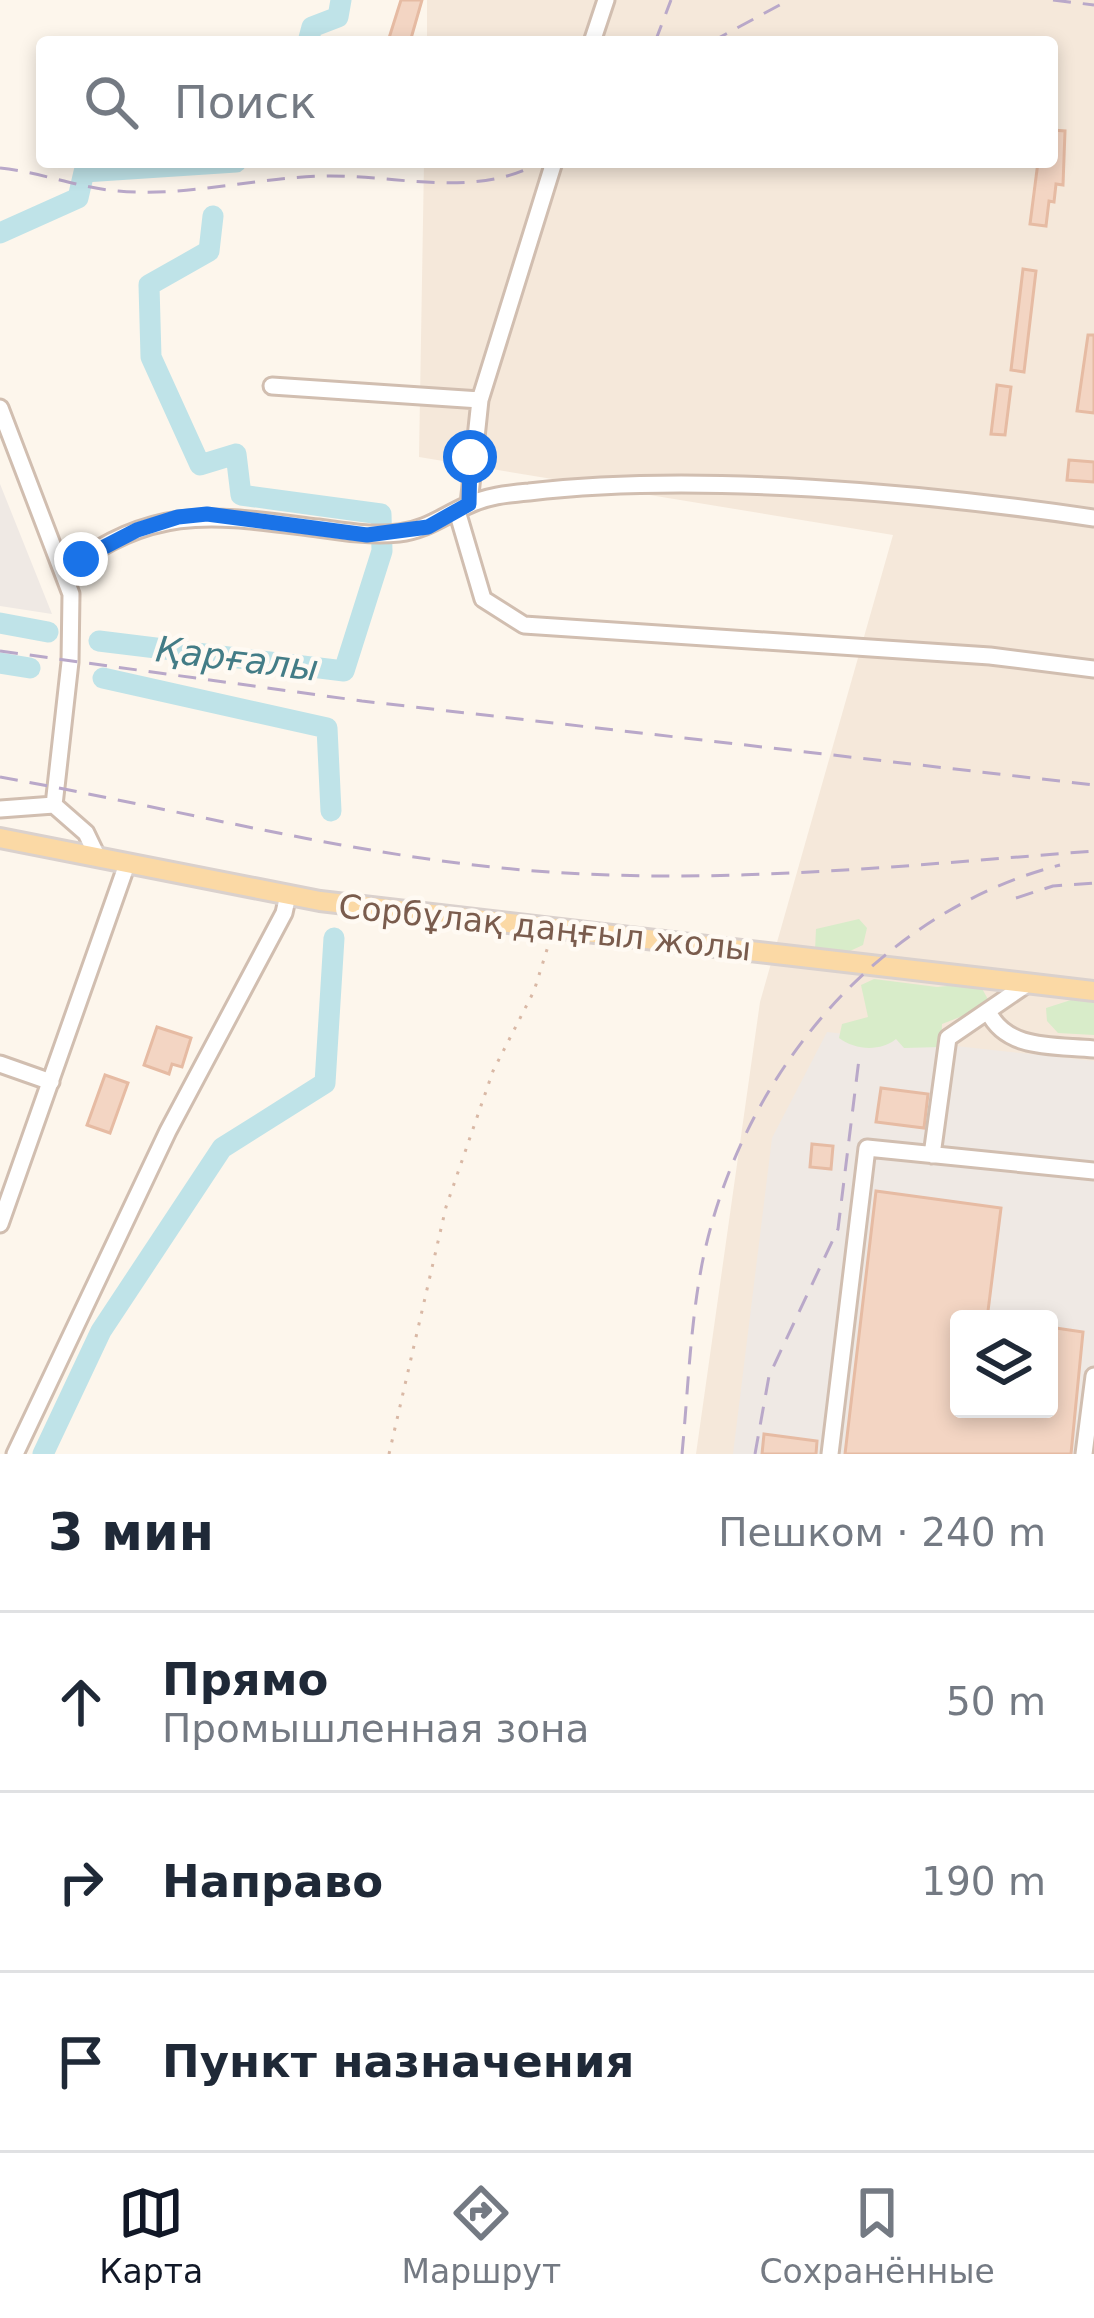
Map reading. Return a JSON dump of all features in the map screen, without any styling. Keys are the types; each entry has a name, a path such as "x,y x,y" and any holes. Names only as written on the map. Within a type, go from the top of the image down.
{"main road":[{"name":"Сорбұлақ даңғыл жолы","path":"0,838 288,895 1094,991"}],"street":[{"path":"594,36 606,0"},
{"path":"552,168 480,400 470,457 463,508 482,599 524,625 990,656 1094,669"},
{"path":"272,386 480,400"},
{"path":"0,408 66,570 70,662 54,805"},
{"path":"66,570 118,538 178,517 207,514 367,535 400,533 428,527 463,508 536,491 730,488 903,497 1094,518"},
{"path":"0,809 54,805 86,833 98,858"},
{"path":"0,1223 127,864"},
{"path":"15,1454 167,1131 284,913 288,895"},
{"path":"932,1155 944,1047 1027,984"},
{"path":"988,1011 996,1028 1012,1039 1094,1048"},
{"path":"0,1064 51,1082"},
{"path":"830,1454 867,1148 1094,1171"},
{"path":"1084,1454 1091,1429 1094,1376"}],"path":[{"path":"389,1454 446,1207 493,1071 534,991 554,927"}],"shaded area":[{"path":"427,0 1094,0 1094,1454 696,1454 760,1002 893,535 419,457 424,168 1058,168 1058,36 427,36"},
{"path":"0,484 52,614 0,606"},
{"path":"827,1032 1094,1061 1094,1454 733,1454 772,1138"}],"green space":[{"path":"859,919 867,928 863,945 850,951 815,950 816,929"},
{"path":"874,979 937,987 979,983 991,1005 942,1024 941,1047 904,1048 896,1039 875,1048 852,1045 839,1038 842,1024 868,1017 861,985"},
{"path":"1074,999 1094,1003 1094,1035 1058,1033 1047,1021 1046,1008"}],"building":[{"path":"401,0 422,0 412,36 390,36"},
{"path":"1058,130 1065,131 1063,185 1056,184 1046,226 1030,224 1037,168 1058,168"},
{"path":"1023,269 1036,271 1024,372 1011,370"},
{"path":"1088,335 1094,335 1094,413 1077,411"},
{"path":"997,385 1011,387 1005,435 991,434"},
{"path":"1069,460 1094,462 1094,482 1067,480"},
{"path":"157,1027 191,1038 182,1067 172,1064 169,1074 144,1065"},
{"path":"105,1075 128,1083 110,1133 87,1125"},
{"path":"881,1088 928,1094 924,1128 876,1122"},
{"path":"812,1144 833,1146 831,1169 810,1167"},
{"path":"876,1191 1001,1208 988,1310 950,1310 950,1418 1058,1418 1058,1328 1083,1332 1071,1454 845,1454"},
{"path":"764,1434 817,1441 816,1454 762,1454"}],"waterway":[{"name":"Қарғалы","path":"310,36 312,27 338,17 341,0"},
{"name":"Қарғалы","path":"0,233 78,198 84,172 145,168"},
{"name":"Қарғалы","path":"99,641 344,671 382,551 381,514 241,495 236,454 200,465 151,357 149,285 209,251 213,216"},
{"name":"Қарғалы","path":"0,623 48,632"},
{"name":"Қарғалы","path":"0,663 30,668"},
{"name":"Қарғалы","path":"103,678 327,728 331,811"},
{"name":"Қарғалы","path":"43,1454 101,1331 222,1148 325,1083 334,938"}],"railway":[{"path":"657,36 671,0"},
{"path":"722,36 789,0"},
{"path":"1053,0 1094,5"},
{"path":"0,168 103,189 144,192 322,176 462,183 527,168"},
{"path":"0,651 362,701 1094,785"},
{"path":"0,777 375,851 576,874 798,873 1094,851"},
{"path":"682,1454 702,1264 720,1196 748,1130 783,1069 826,1013 875,964 931,922 993,888 1060,865"},
{"path":"1016,898 1053,886 1094,883"},
{"path":"755,1454 769,1376 838,1229 859,1059"}],"route":[{"path":"81,559 137,530 207,514 367,535 428,527 469,504 470,457"}]}
